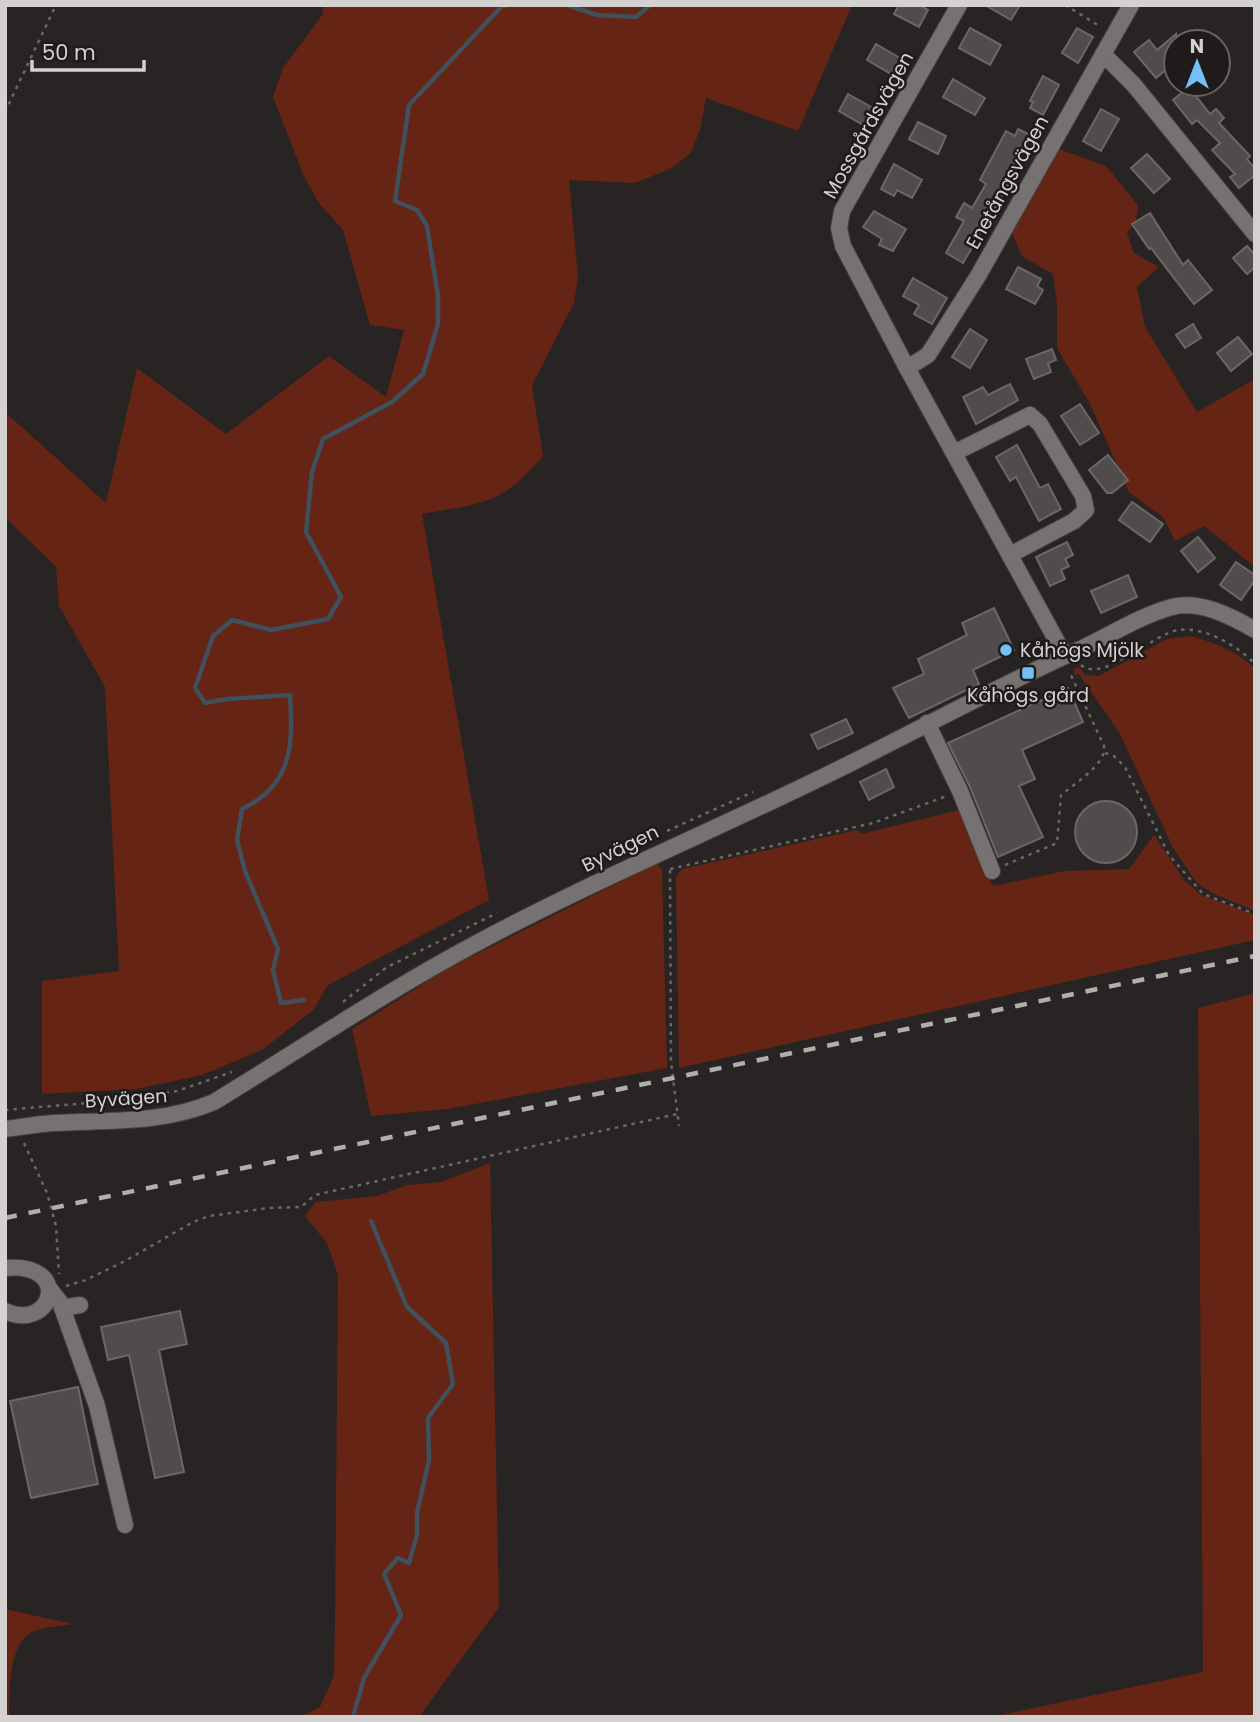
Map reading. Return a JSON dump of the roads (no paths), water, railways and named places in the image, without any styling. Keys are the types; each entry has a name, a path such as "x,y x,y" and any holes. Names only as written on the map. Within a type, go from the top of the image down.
{"street":[{"name":"Mossgårdsvägen","path":"959,5 842,211 839,228 843,246 907,368 1066,656"},
{"name":"Enetångsvägen","path":"907,368 928,355 978,276 1131,5"},
{"path":"1103,54 1134,85 1255,233"},
{"path":"954,453 1030,415 1040,424 1083,496 1086,510 1074,521 1010,555"},
{"name":"Byvägen","path":"11,1128 174,1116 214,1102 391,990 440,963 663,851 1173,607 1195,606 1217,611 1255,630"},
{"path":"927,723 960,791 992,871"},
{"path":"5,1268 26,1268 38,1272 55,1287 97,1406 125,1525"},
{"path":"5,1311 21,1316 34,1314 44,1306 55,1287"},
{"path":"62,1308 80,1304"}],"waterway":[{"path":"304,1000 281,1003 273,970 278,949 245,871 237,840 242,809 271,788 286,761 291,730 290,695 205,703 195,688 213,636 232,620 271,630 328,619 341,597 306,532 312,472 323,439 392,402 423,374 438,324 438,296 427,226 417,210 395,201 409,105 502,6 509,5"},
{"path":"567,5 597,15 636,17 650,5"},
{"path":"353,1717 364,1678 401,1615 384,1574 398,1558 409,1563 417,1535 417,1513 429,1460 428,1418 453,1384 446,1343 407,1307 371,1221"}],"railway":[{"path":"5,1218 1255,956"}],"place":[{"name":"Kåhögs Mjölk","path":"1006,650"},
{"name":"Kåhögs gård","path":"1028,673"}]}
